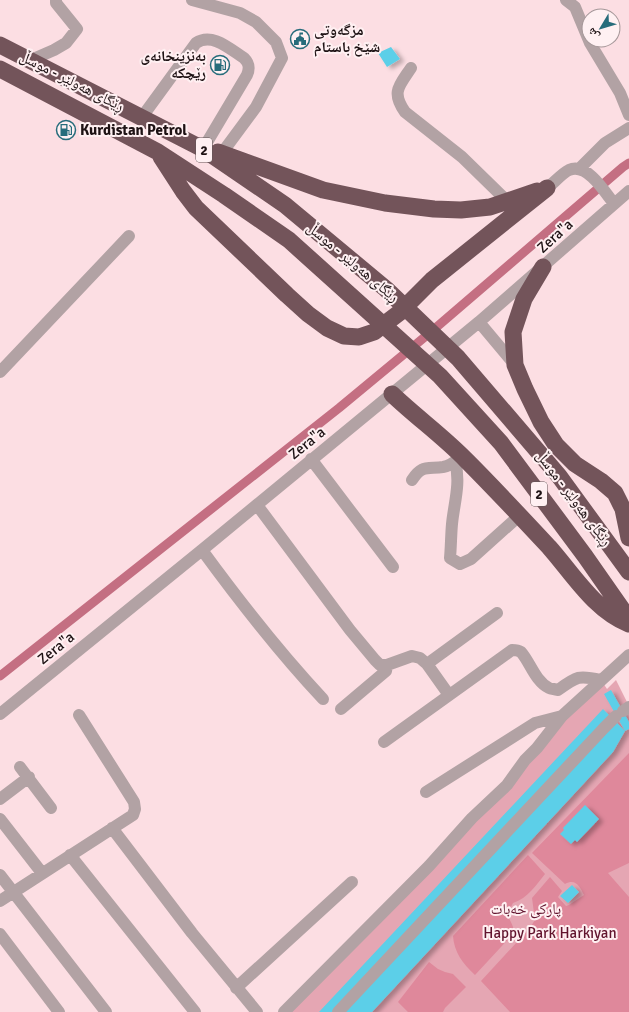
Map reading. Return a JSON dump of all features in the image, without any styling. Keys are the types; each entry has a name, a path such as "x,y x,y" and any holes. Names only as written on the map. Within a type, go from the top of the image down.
{"highway":[{"name":"ڕێگای هەولێر - موسڵ","path":"0,45 203,148 285,205 386,289 458,358 559,476 629,572"},
{"name":"ڕێگای هەولێر - موسڵ","path":"0,69 158,152 290,240 440,376 501,443 585,556 629,619"},
{"path":"203,148 323,190 385,203 434,209 461,210 490,207 547,188"},
{"path":"158,152 183,191 196,208 308,314 327,328 344,336 359,337 374,332 399,313 432,280 547,188"},
{"path":"543,267 524,299 513,332 515,365 541,422 556,445 575,464 614,493 623,509 629,538"},
{"path":"392,394 519,516 605,610 617,619 629,624"}],"street":[{"path":"31,60 54,50 66,42 77,29 56,3 56,0"},
{"path":"192,0 240,13 256,22 276,42 282,58 256,107 222,154"},
{"path":"573,2 590,43 620,93 629,115"},
{"path":"142,117 196,44 200,41 209,39 218,42 244,58 247,61 249,68 247,75 203,148"},
{"path":"411,68 399,86 397,94 401,106 405,112 462,158 507,201"},
{"path":"579,169 605,142 629,128"},
{"path":"547,188 568,171 579,169 590,174 614,204"},
{"name":"Zera\"a","path":"0,714 479,322 629,192"},
{"path":"0,372 129,236"},
{"path":"479,322 515,365"},
{"path":"311,459 393,567"},
{"path":"412,480 418,471 431,467 444,467 459,459"},
{"path":"459,459 457,470 457,497 452,524 450,558 454,562 460,564 471,559 519,516"},
{"path":"256,505 350,630 380,665 387,666 412,656 420,658 427,664 449,695"},
{"path":"202,550 258,625 323,699"},
{"path":"427,664 497,613"},
{"path":"384,742 512,650 521,652 531,668 549,688 558,690 572,680 583,676 602,680"},
{"path":"284,1012 429,866 472,818 507,785 525,760 537,748 562,716 629,655"},
{"path":"341,709 386,671 387,666"},
{"path":"338,1012 604,728 623,711"},
{"path":"0,901 133,815 135,809 134,802 79,715"},
{"path":"426,792 535,723 562,716"},
{"path":"20,767 51,808"},
{"path":"0,799 29,777"},
{"path":"0,819 42,873"},
{"path":"112,828 192,933 257,1012"},
{"path":"70,855 195,1012"},
{"path":"0,875 106,1012"},
{"path":"236,988 352,882"},
{"path":"0,934 60,1012"}],"green space":[{"name":"پارکی خەبات","path":"601,680 607,689 616,680 629,706 629,1012 286,1012"},
{"name":"Happy Park Harkiyan","path":"629,753 629,863 608,873 629,897 629,1012 510,1012 481,981 529,929 535,920 532,898 550,877 562,891 558,897 566,906 584,895 577,884 569,882 565,884 532,853"},
{"path":"528,855 545,874 527,895 513,903 510,909 509,917 514,933 475,975 467,967 457,952 453,936"},
{"path":"429,962 438,969 453,974 466,987 445,1008 443,1012 408,1012 398,1002"}],"building":[{"path":"391,47 400,59 387,67 378,53"},
{"path":"611,690 629,722 629,729 625,731 604,694"},
{"path":"603,709 625,731 613,752 372,1012 319,1012"},
{"path":"585,805 599,819 577,842 575,840 571,844 560,834 564,830 563,828"},
{"path":"572,885 579,892 568,903 560,896"}],"waterway":[{"path":"0,676 339,408 629,163"}],"place":[{"name":"مزگەوتی شێخ باستام","path":"300,39"},
{"name":"بەنزینخانەی رێچکە","path":"220,65"},
{"name":"Kurdistan Petrol","path":"66,130"}]}
